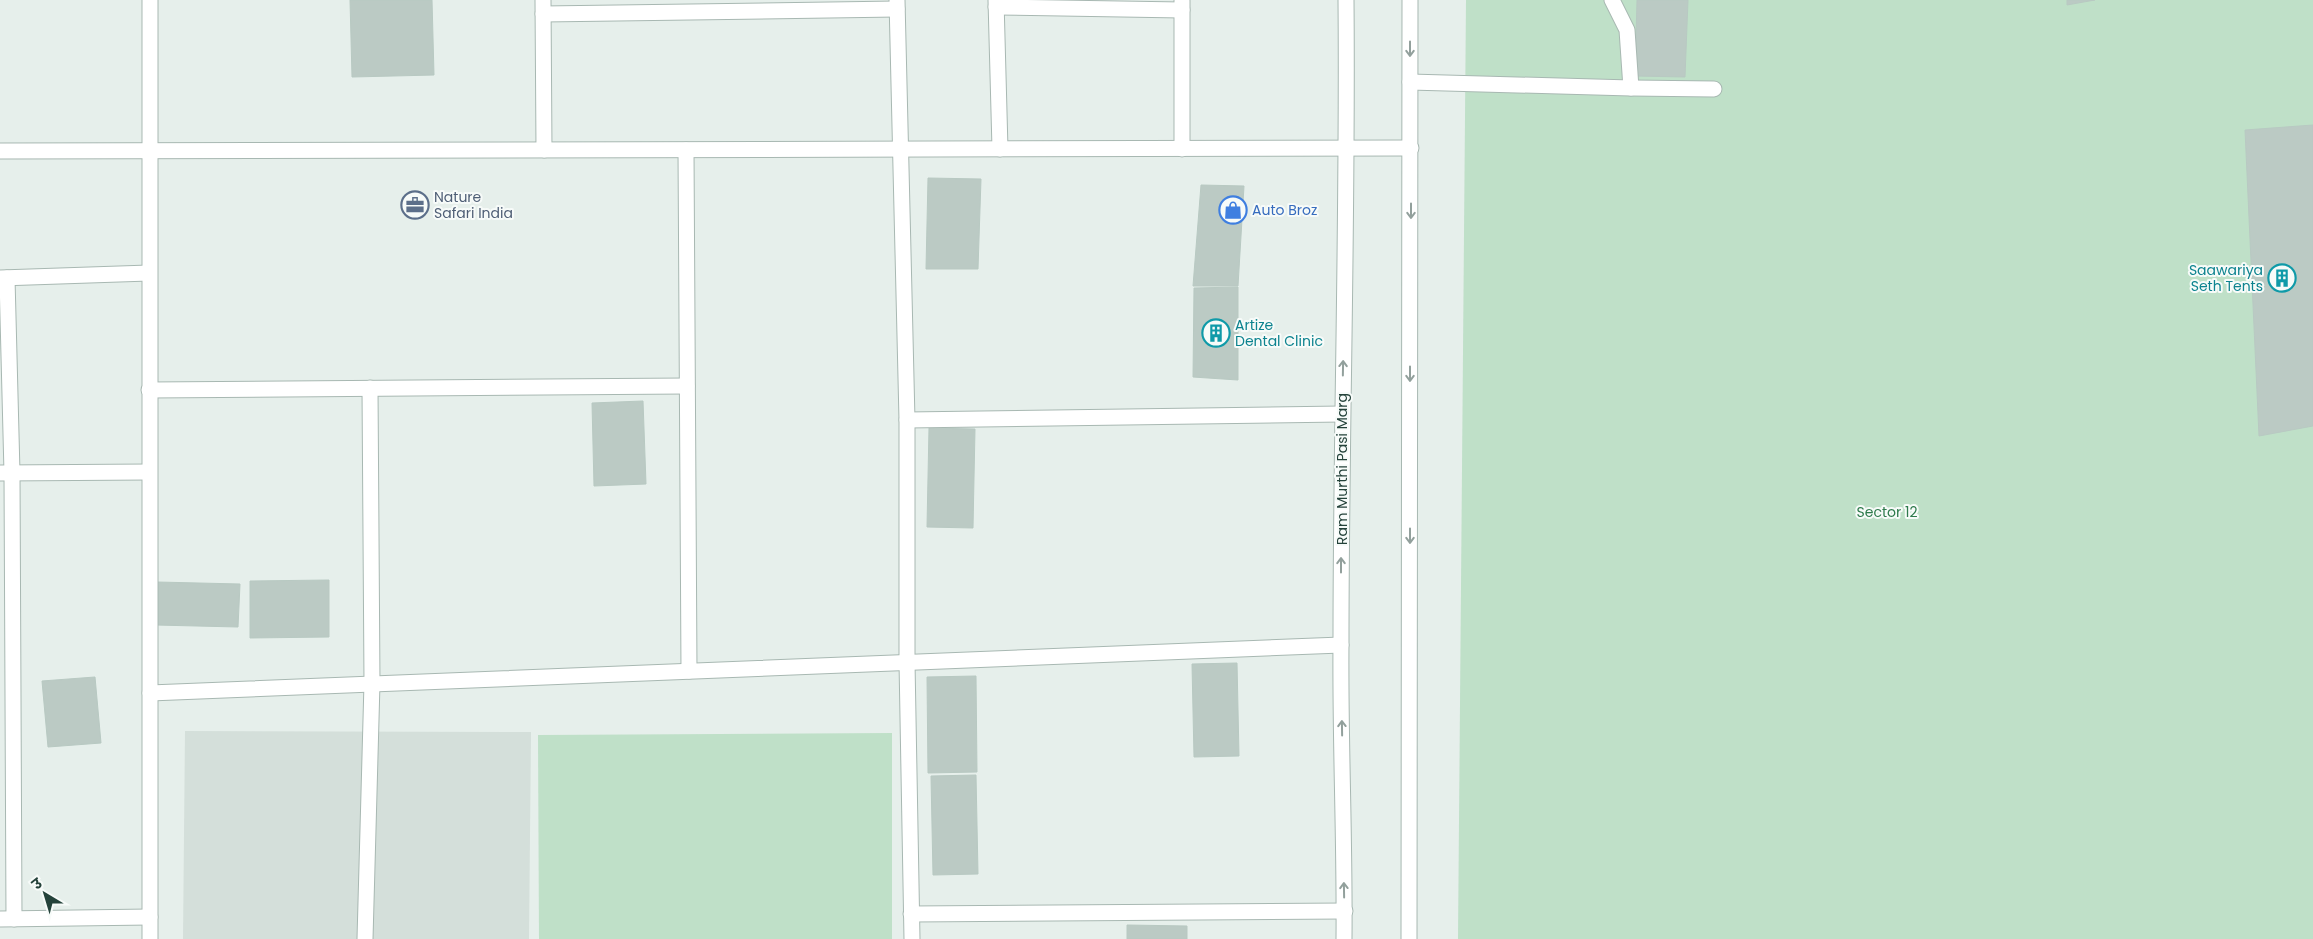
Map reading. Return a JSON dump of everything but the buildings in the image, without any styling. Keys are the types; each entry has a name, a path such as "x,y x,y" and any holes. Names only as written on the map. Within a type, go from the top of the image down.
{"street":[{"path":"150,0 150,939"},
{"name":"Ram Murthi Pasi Marg","path":"1344,939 1341,644 1342,414 1347,148 1346,0"},
{"path":"1409,939 1410,0"},
{"path":"1612,0 1627,30 1631,88"},
{"path":"544,150 543,7 897,4 907,420 907,662 912,939"},
{"path":"1000,149 996,4 1182,5 1182,148"},
{"path":"1410,82 1631,88 1714,88"},
{"path":"0,151 1411,148"},
{"path":"686,150 689,671"},
{"path":"149,273 4,278 7,919 150,917"},
{"path":"149,390 687,386"},
{"path":"365,939 372,683 370,388"},
{"path":"907,420 1342,414"},
{"path":"6,473 149,472"},
{"path":"150,693 1341,644"},
{"path":"911,914 1344,911"}],"shaded area":[{"path":"185,731 531,732 529,939 183,939"}],"green space":[{"name":"Sector 12","path":"1466,0 2313,0 2313,939 1458,939"},
{"path":"892,733 892,939 539,939 538,735"}],"place":[{"name":"Nature Safari India","path":"415,205"},
{"name":"Auto Broz","path":"1233,210"},
{"name":"Saawariya Seth Tents","path":"2282,278"},
{"name":"Artize Dental Clinic","path":"1216,333"}]}
